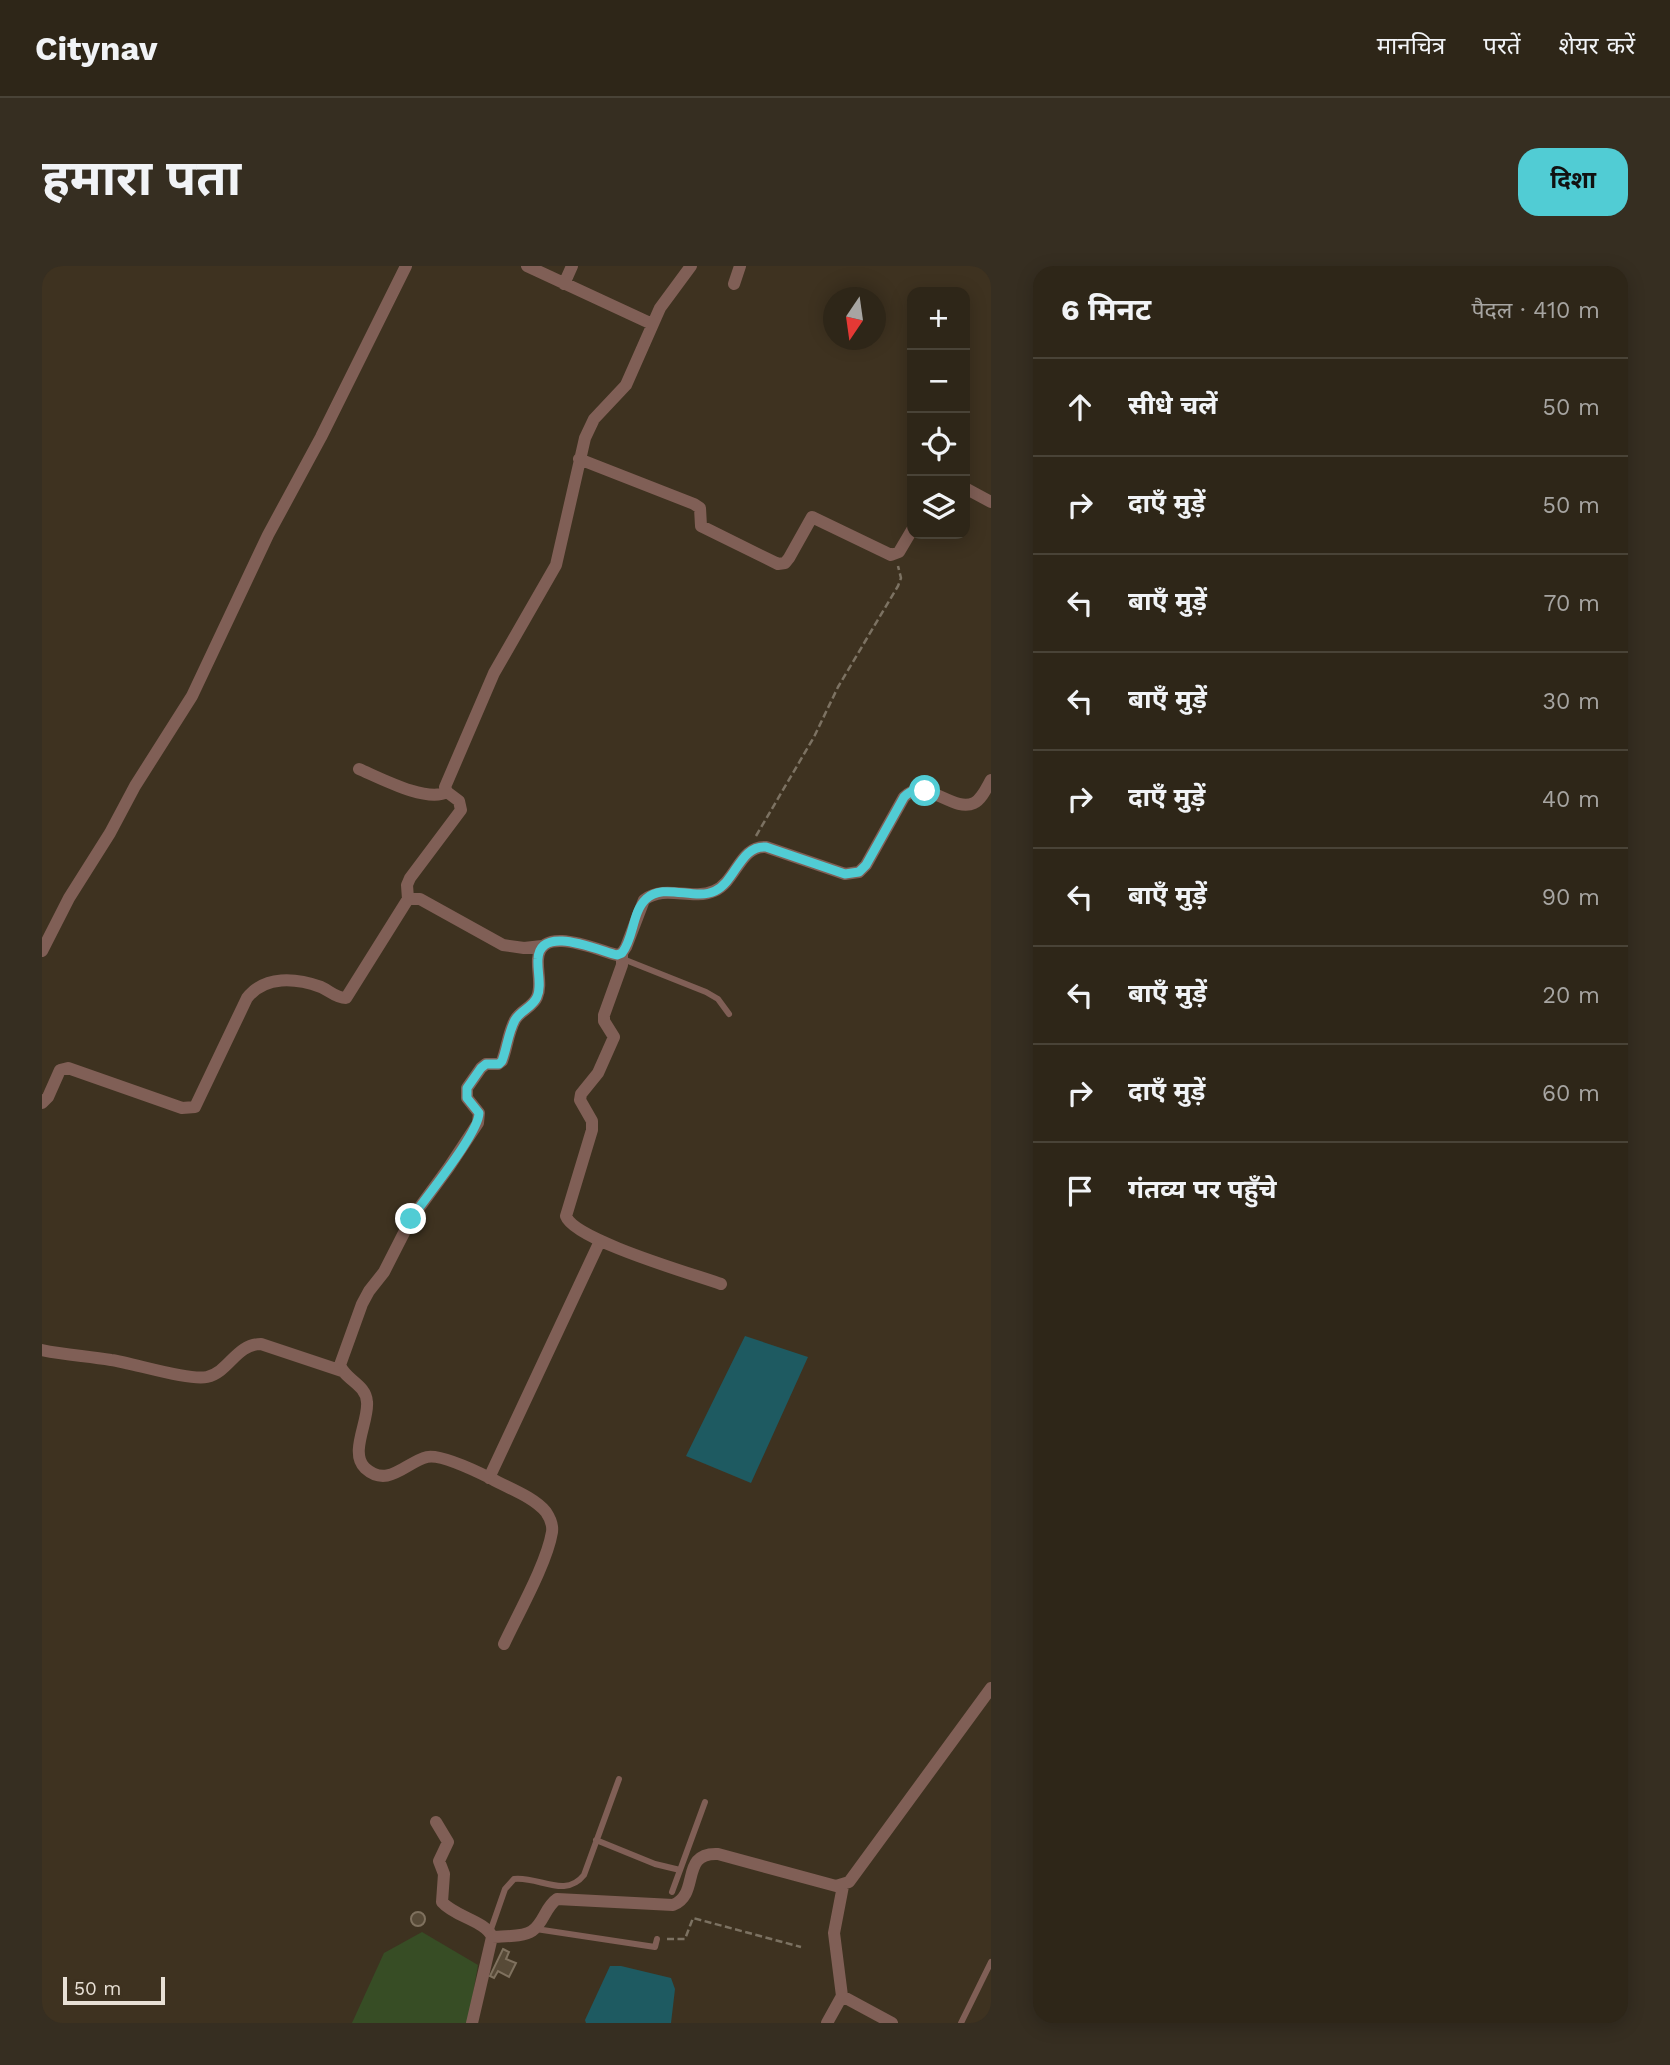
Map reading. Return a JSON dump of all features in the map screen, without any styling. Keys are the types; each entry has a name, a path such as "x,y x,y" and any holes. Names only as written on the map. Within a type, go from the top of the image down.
{"street":[{"path":"42,951 69,898 192,696 268,535 321,437 406,266"},
{"path":"527,266 652,324"},
{"path":"564,284 572,266"},
{"path":"447,792 447,780 494,673 556,565 579,459 594,419 626,385 660,308 691,266"},
{"path":"734,284 740,266"},
{"path":"579,459 694,504 700,508 701,526 778,564 785,563 789,558 812,517 886,553 896,554 907,538"},
{"path":"970,491 991,502"},
{"path":"359,769 421,793 435,796 447,792"},
{"path":"721,1284 600,1241 568,1223 566,1216 592,1130 592,1121 580,1100 581,1094 598,1073 614,1037 604,1021 604,1015 644,900 658,892 708,893 717,890 752,849 766,847 845,874 859,872 866,865 910,791 917,789 962,804 971,804 977,801 991,780"},
{"path":"42,1103 46,1101 60,1070 64,1068 182,1108 195,1107 247,998 253,991 279,980 297,981 346,998 408,899 407,885 410,878 461,810 460,801 447,792"},
{"path":"408,899 420,900 503,946 524,948 560,940 623,956"},
{"path":"342,1371 341,1359 362,1304 384,1272 411,1219 478,1123 479,1113 466,1094 471,1080 486,1064 499,1064 502,1061 517,1017 537,999 538,961 542,946"},
{"path":"489,1478 600,1241"},
{"path":"42,1350 110,1360 198,1378 213,1375 245,1347 261,1344 342,1371 362,1388 367,1398 367,1416 358,1450 359,1459 365,1468 388,1476 426,1457 438,1457 489,1478 545,1510 551,1520 548,1547 504,1644"},
{"path":"827,2023 842,1996 834,1933 843,1886 859,1870 991,1688"},
{"path":"436,1822 448,1842 439,1861 444,1874 442,1902 449,1910 491,1935 530,1933 536,1929 549,1904 556,1899 673,1905 680,1902 685,1895 695,1862 706,1854 718,1854 829,1885 843,1886"},
{"path":"472,2023 491,1935"},
{"path":"842,1996 892,2023"}],"lane":[{"path":"623,956 706,992 718,999 729,1014"},
{"path":"491,1935 509,1882 514,1878 570,1887 584,1875 619,1779"},
{"path":"672,1892 705,1802"},
{"path":"596,1840 655,1864 680,1870"},
{"path":"536,1929 655,1947 657,1939"},
{"path":"961,2023 991,1962"}],"path":[{"path":"752,849 762,822 814,737 838,687 898,586 901,578 896,554"},
{"path":"657,1939 685,1939 693,1918 801,1947"}],"green space":[{"path":"422,1932 478,1965 468,2023 352,2023 384,1953"}],"water":[{"path":"745,1336 808,1357 751,1483 686,1456"},
{"path":"610,1966 621,1966 671,1978 675,1989 671,2023 586,2023"}],"building":[{"path":"418,1912 423,1914 423,1924 418,1926 413,1924 411,1919 413,1914"},
{"path":"503,1949 509,1952 506,1959 516,1963 509,1977 498,1971 494,1978 490,1976"}],"route":[{"path":"411,1219 478,1123 479,1113 467,1098 467,1088 486,1064 494,1065 502,1061 517,1017 537,999 538,961 542,946 560,940 617,955 622,953 644,900 658,892 686,894 717,890 747,853 758,847 766,847 845,874 859,872 866,865 904,797 917,789 925,791"}]}
